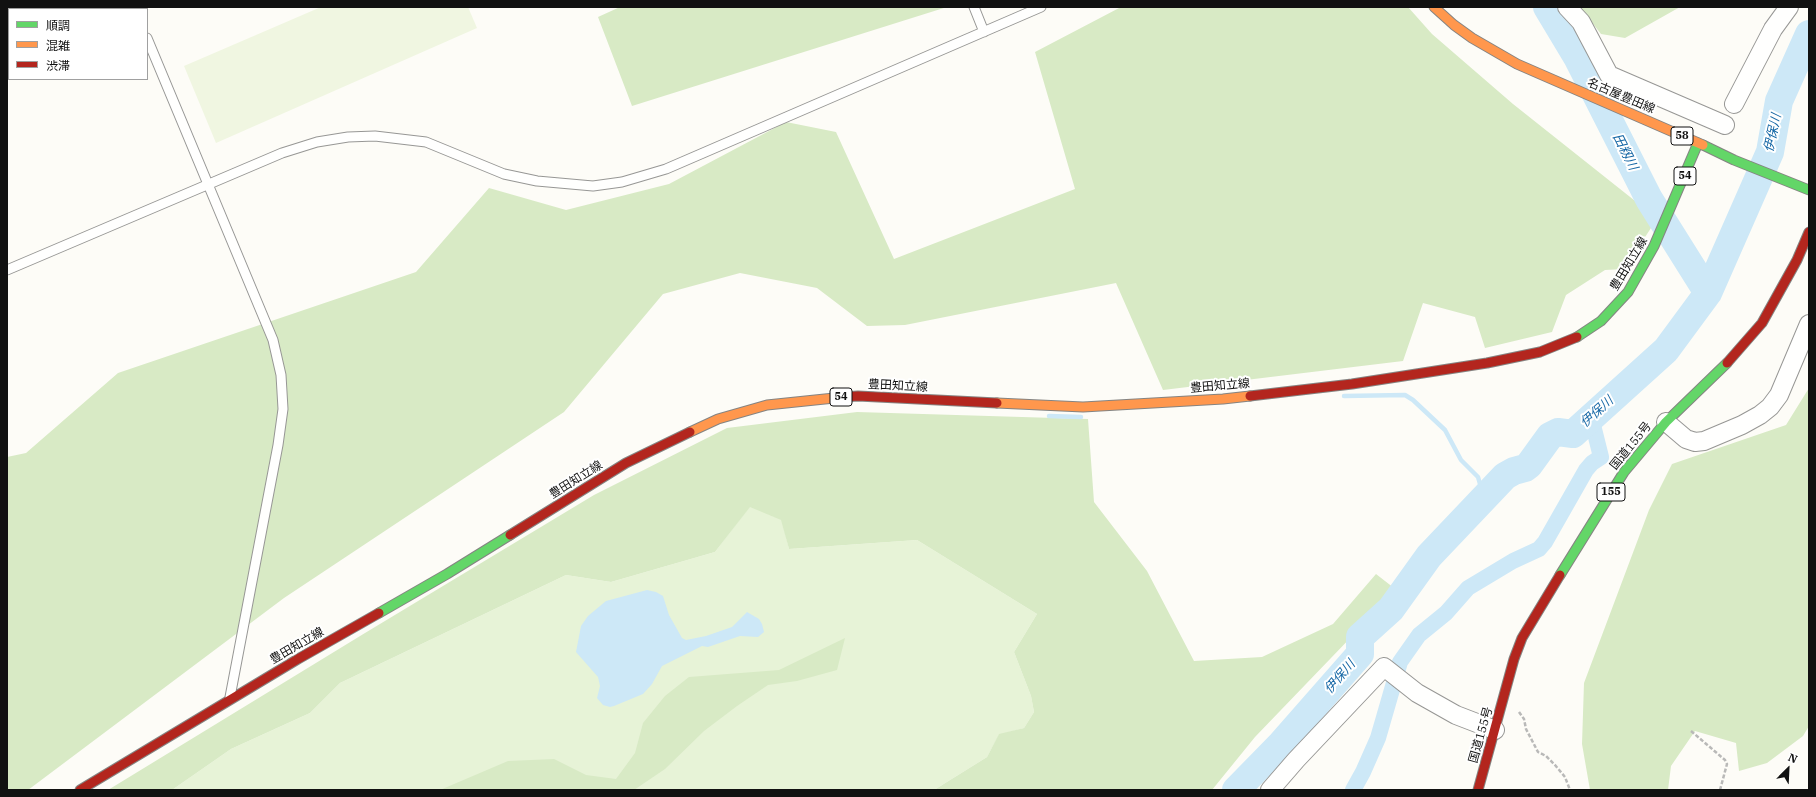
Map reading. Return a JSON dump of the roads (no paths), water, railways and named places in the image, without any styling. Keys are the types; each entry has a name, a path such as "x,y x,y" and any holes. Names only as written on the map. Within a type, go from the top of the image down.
{"main road":[{"name":"名古屋豊田線","path":"1434,7 1454,25 1484,46 1524,67 1664,127 1734,160 1808,190"},
{"name":"豊田知立線","path":"80,790 447,574 626,463 718,419 766,405 858,396 1083,407 1223,399 1352,384 1487,364 1540,352 1560,345 1581,335 1601,321 1628,292 1654,246 1698,143"},
{"name":"国道155号","path":"1478,790 1522,638 1596,514 1624,472 1666,422 1719,372 1762,323 1797,260 1809,232"}],"street":[{"path":"1567,7 1581,22 1609,75 1725,125"},
{"path":"1734,104 1773,29 1789,7"},
{"path":"1666,422 1686,439 1695,442 1704,441 1742,425 1760,415 1770,406 1778,395 1809,324"},
{"path":"1270,790 1296,760 1384,667 1417,693 1456,715 1495,730"}],"lane":[{"path":"974,7 984,32"},
{"path":"7,270 282,153 317,142 348,137 375,136 426,142 504,174 537,181 593,186 622,182 666,169 1041,7"},
{"path":"148,40 273,340 281,375 283,410 277,453 229,701"}],"water":[{"path":"647,590 656,592 663,596 669,615 682,638 686,640 706,636 732,627 747,612 759,619 764,632 758,637 740,636 708,647 702,646 662,666 652,684 643,694 614,706 610,707 603,705 597,698 600,686 598,677 576,652 581,626 588,616 606,601"}],"waterway":[{"name":"田籾川","path":"1547,7 1577,57 1649,199 1708,293"},
{"name":"伊保川","path":"1236,790 1281,744 1360,654 1360,637 1391,609 1429,556 1505,476 1529,465 1550,436 1558,432 1573,434 1666,350 1708,293 1770,152 1779,101 1809,34"},
{"path":"1344,396 1405,395 1413,400 1445,430 1461,460 1478,477 1484,498"},
{"path":"1049,416 1081,417"},
{"path":"1353,790 1363,772 1378,738 1400,662 1419,635 1446,613 1468,588 1513,561 1539,549 1545,542 1586,470 1592,463 1601,457 1591,417"}]}
